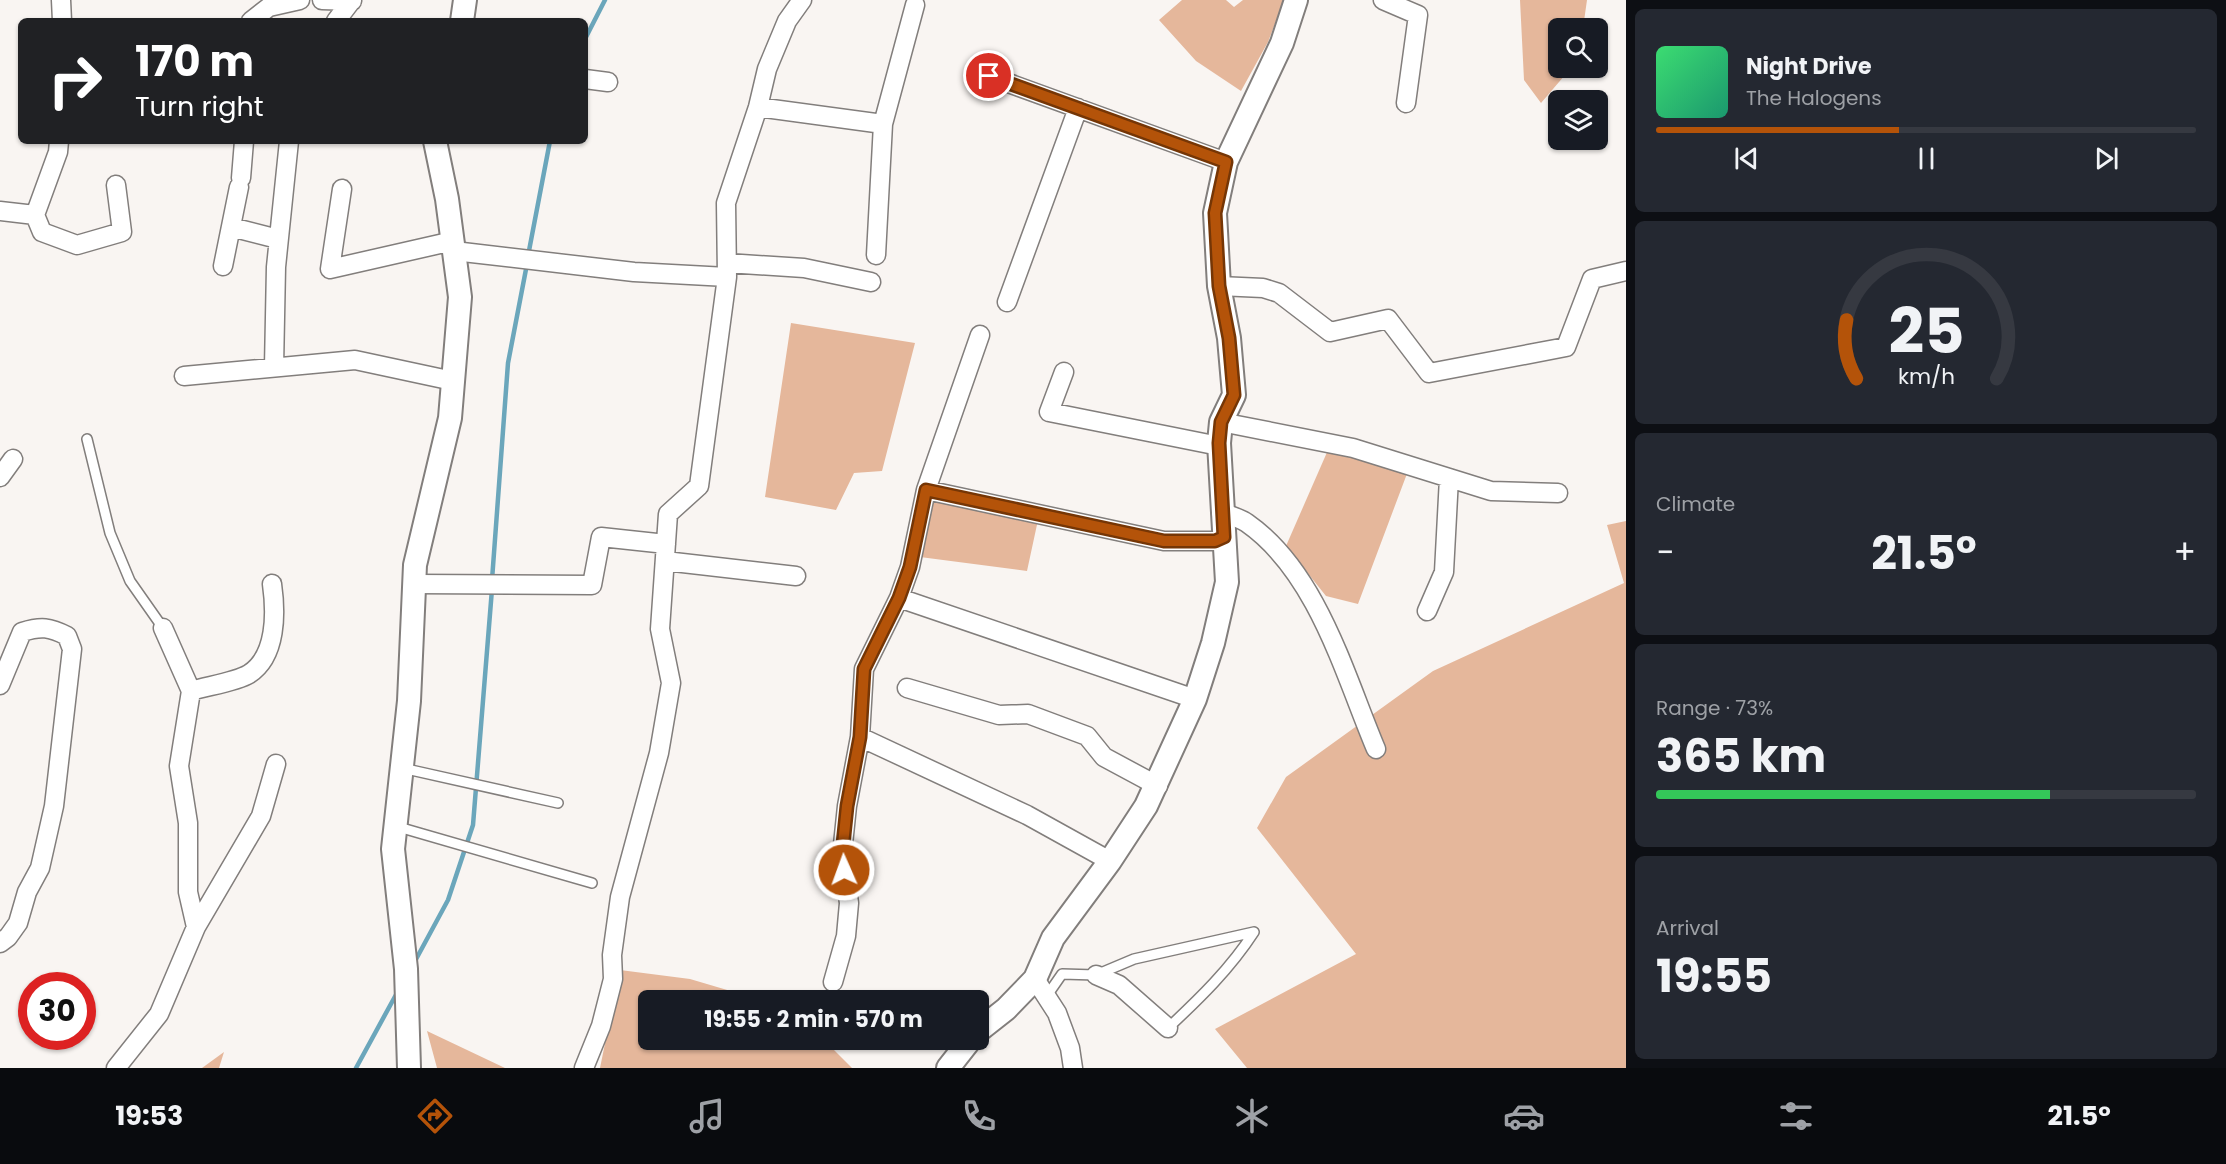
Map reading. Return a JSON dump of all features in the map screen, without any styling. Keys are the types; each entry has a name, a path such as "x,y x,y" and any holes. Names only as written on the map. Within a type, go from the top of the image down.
{"street":[{"path":"61,0 62,18"},
{"path":"255,18 269,7 300,0"},
{"path":"322,0 352,0"},
{"path":"338,18 352,0"},
{"path":"462,18 465,0"},
{"path":"584,1068 601,1026 613,979 612,954 620,897 659,753 671,683 660,629 668,514 699,486 727,270 726,203 758,108 767,69 787,21 802,0"},
{"path":"989,1022 1041,988 1053,938 1110,861 1158,786 1195,699 1213,643 1227,582 1221,512 1219,446 1221,422 1234,395 1229,338 1219,286 1215,213 1226,162 1282,43 1296,0"},
{"path":"1383,0 1418,15 1406,103"},
{"path":"876,255 882,124 915,5"},
{"path":"989,76 1226,162"},
{"path":"588,79 608,82"},
{"path":"758,108 882,124"},
{"path":"1007,302 1078,108"},
{"path":"59,144 58,152 35,215 42,232 76,245 122,232 116,185"},
{"path":"223,266 240,182 244,144"},
{"path":"274,367 278,239 289,144"},
{"path":"409,1068 406,969 393,849 409,701 415,565 450,418 460,297 454,246 436,144"},
{"path":"342,189 330,269 454,246 634,273 804,268 871,282"},
{"path":"0,211 35,215"},
{"path":"231,227 278,239"},
{"path":"1219,286 1263,288 1279,293 1330,332 1388,319 1429,373 1566,347 1593,279 1626,271"},
{"path":"833,981 846,936 849,903 842,854 847,806 860,737 864,669 899,598 910,567 926,490 980,335"},
{"path":"184,376 356,360 453,381"},
{"path":"1064,372 1049,412 1219,446"},
{"path":"1221,422 1353,448 1491,491 1558,493"},
{"path":"0,477 13,459"},
{"path":"1427,611 1444,572 1449,478"},
{"path":"926,490 1164,541 1215,541 1224,537"},
{"path":"1221,512 1246,522 1287,560 1314,600 1376,749"},
{"path":"414,584 592,585 601,537 665,553 796,576"},
{"path":"191,691 250,674 268,651 277,615 272,584"},
{"path":"899,598 1195,699"},
{"path":"0,685 22,632 39,627 50,627 67,636 72,649 54,806 40,868 27,892 18,922 0,943"},
{"path":"163,628 191,691 179,766 188,823 188,892 196,927"},
{"path":"907,688 999,715 1028,714 1087,736 1104,756 1158,786"},
{"path":"860,737 1027,815 1110,861"},
{"path":"116,1068 159,1014 196,927 261,816 276,764"},
{"path":"1096,975 1119,985 1168,1028"},
{"path":"1041,988 1057,1013 1067,1040 1073,1068"},
{"path":"948,1068 962,1050"}],"lane":[{"path":"87,439 110,534 130,581 163,628"},
{"path":"402,768 558,803"},
{"path":"395,826 592,883"},
{"path":"1041,988 1062,974 1096,975 1134,959 1254,932 1241,952 1206,993 1168,1028"}],"shaded area":[{"path":"1182,0 1226,0 1234,7 1243,0 1284,0 1268,42 1241,91 1196,61 1159,20"},
{"path":"1520,0 1587,0 1584,18 1548,18 1548,78 1562,78 1552,90 1548,90 1548,95 1541,103 1524,80"},
{"path":"791,323 915,343 882,471 854,473 836,510 765,497"},
{"path":"1328,450 1408,471 1358,604 1326,596 1286,546"},
{"path":"931,497 1038,520 1027,571 920,557"},
{"path":"1626,521 1626,1068 1247,1068 1215,1029 1356,954 1257,828 1286,777 1433,671 1624,583 1607,525"},
{"path":"620,970 690,979 727,990 638,990 638,1050 834,1050 852,1068 600,1068"},
{"path":"427,1031 505,1068 437,1068"},
{"path":"224,1052 219,1068 202,1068"}],"waterway":[{"path":"588,33 605,0"},
{"path":"528,256 549,144"},
{"path":"492,580 508,363 527,264"},
{"path":"414,963 448,900 473,825 492,589"},
{"path":"356,1068 398,991"}],"route":[{"path":"844,870 842,854 847,806 860,737 864,669 899,598 910,567 926,490 1164,541 1215,541 1224,537 1219,443 1221,422 1234,395 1229,338 1219,286 1215,213 1226,162 989,76"}]}
